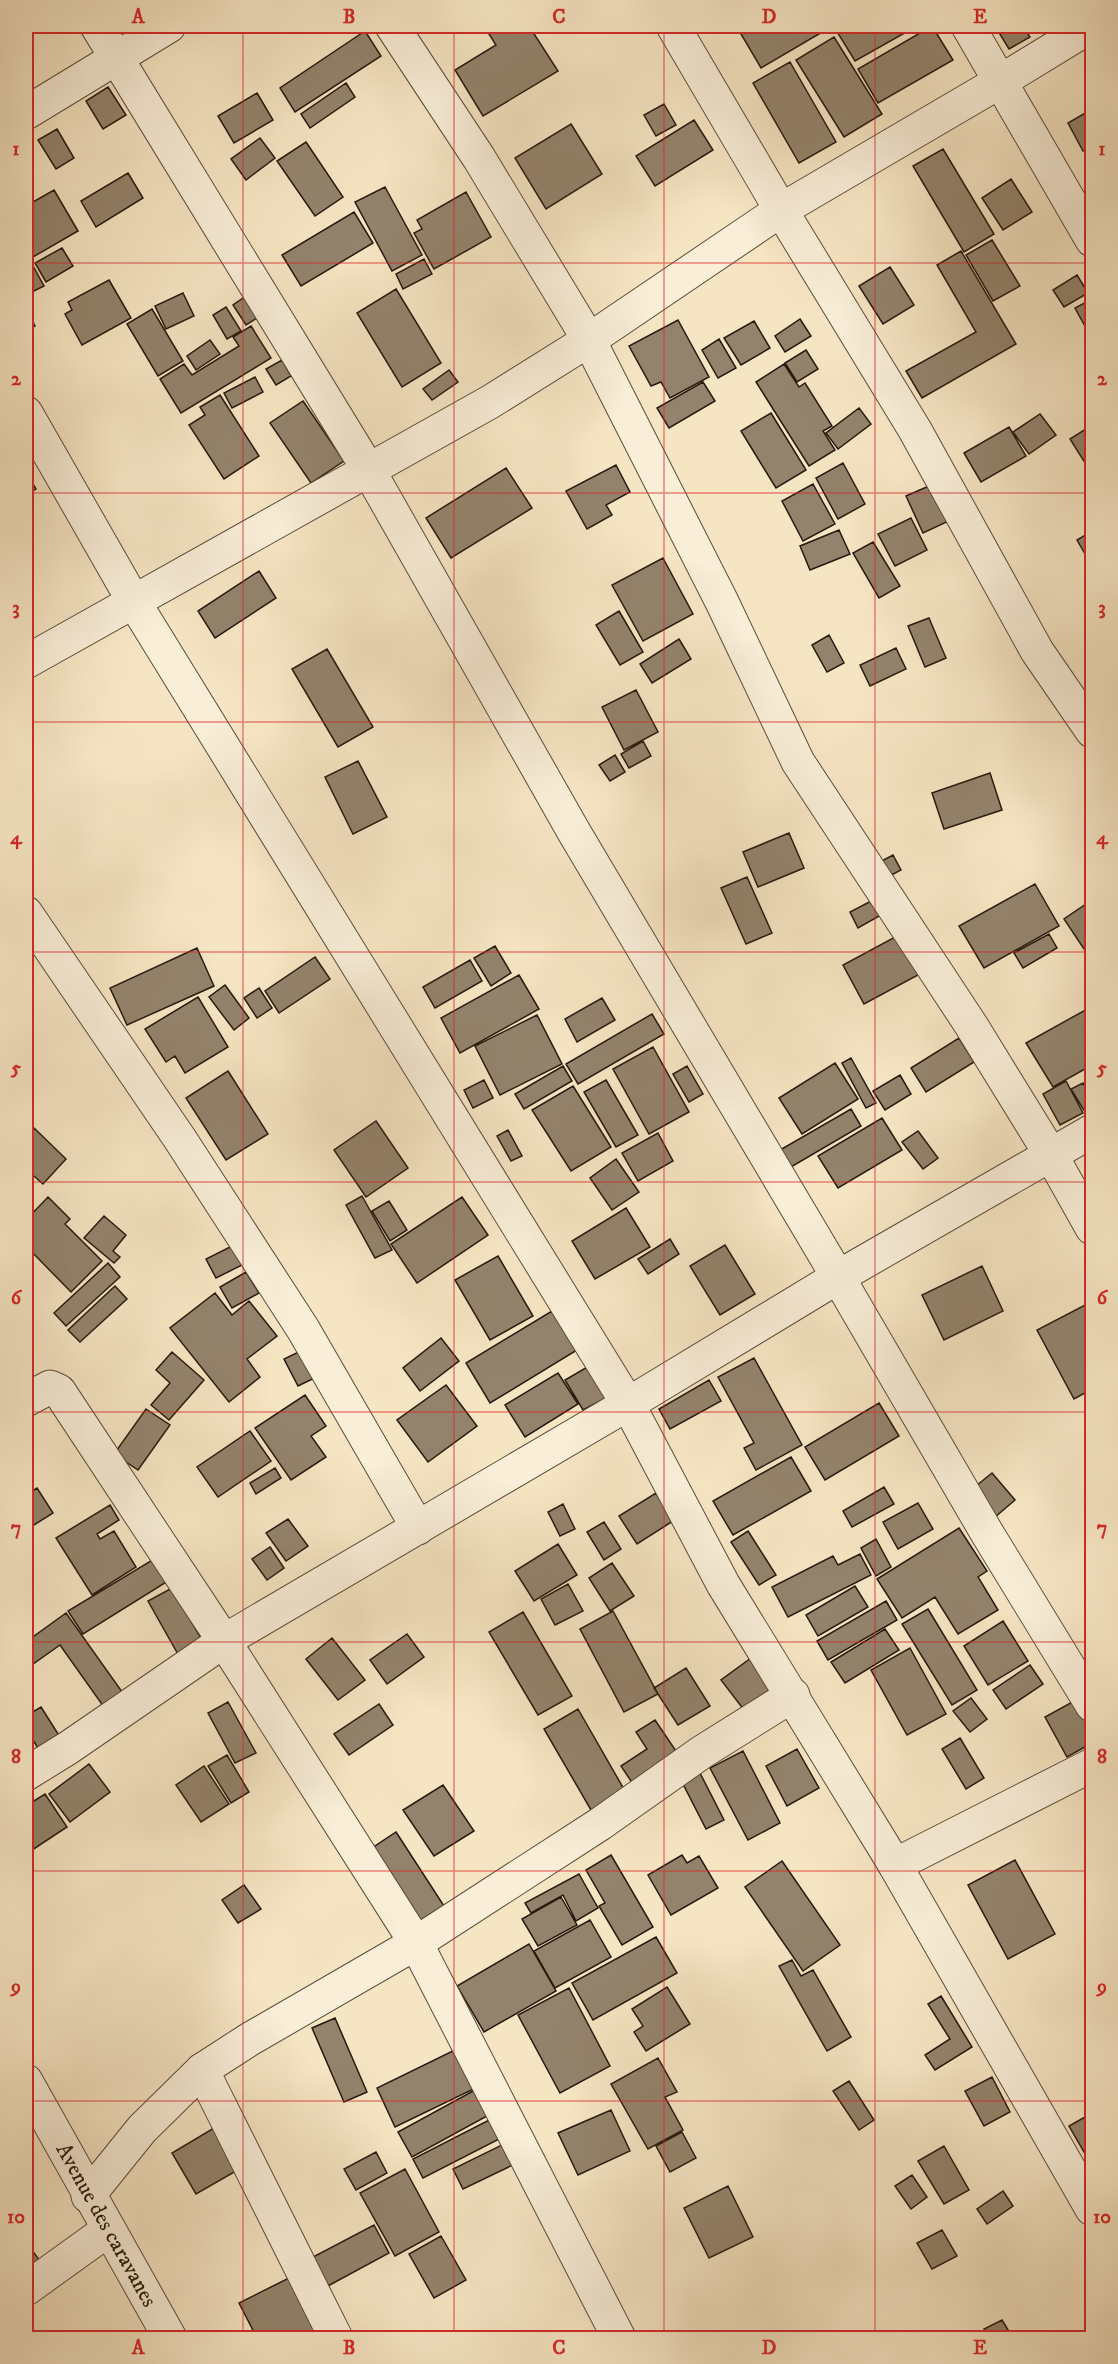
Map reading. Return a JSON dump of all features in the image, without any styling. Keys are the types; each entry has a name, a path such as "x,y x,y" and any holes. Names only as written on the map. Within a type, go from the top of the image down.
{"street":[{"path":"97,26 368,469 574,832 838,1276 987,1533 1092,1705"},
{"path":"26,113 169,26"},
{"path":"392,26 479,158 589,339 722,602 798,762 971,1025 1051,1155 1092,1228"},
{"path":"673,26 781,210 915,430 1037,651 1092,731"},
{"path":"968,26 1092,240"},
{"path":"26,662 490,402 589,339 781,210 1090,26"},
{"path":"26,413 134,602 628,1404 723,1584 895,1865 1092,2209"},
{"path":"26,913 180,1139 303,1329 418,1528"},
{"path":"26,1774 68,1748 224,1641 628,1404 838,1276 1092,1131"},
{"path":"26,1400 50,1388 59,1391 224,1641 416,1943 619,2338"},
{"path":"88,2196 142,2129 202,2070 250,2039 416,1943 600,1824 702,1752 793,1695"},
{"path":"895,1865 1092,1765"},
{"path":"202,2070 336,2338"},
{"name":"Avenue des caravanes","path":"26,2081 88,2196 170,2338"},
{"path":"26,2289 108,2230"}],"building":[{"path":"484,26 529,26 558,71 483,116 455,70 496,45"},
{"path":"756,26 827,26 829,28 761,68 741,34"},
{"path":"844,26 917,26 855,61 836,30"},
{"path":"932,26 953,60 878,103 858,69"},
{"path":"995,26 1023,26 1030,37 1009,49"},
{"path":"365,31 381,56 295,112 280,88"},
{"path":"834,37 882,114 844,137 796,60"},
{"path":"790,62 836,142 799,163 753,83"},
{"path":"346,83 355,97 310,128 301,114"},
{"path":"108,87 126,115 103,129 86,101"},
{"path":"257,93 273,120 234,143 218,116"},
{"path":"664,104 676,125 656,136 644,115"},
{"path":"1092,109 1092,145 1083,151 1068,123"},
{"path":"694,120 713,150 655,186 636,156"},
{"path":"571,124 602,174 546,209 515,158"},
{"path":"57,129 74,158 56,169 38,140"},
{"path":"260,138 275,158 246,180 231,159"},
{"path":"306,142 343,197 315,216 277,161"},
{"path":"943,149 994,234 964,252 913,166"},
{"path":"128,173 143,198 96,227 81,201"},
{"path":"1011,179 1032,212 1003,230 982,198"},
{"path":"385,187 422,255 392,271 355,202"},
{"path":"54,190 78,231 26,261 26,206"},
{"path":"466,192 491,237 434,269 414,233 422,229 417,220"},
{"path":"354,212 373,243 301,286 282,255"},
{"path":"992,240 1020,286 993,301 966,255"},
{"path":"62,248 73,266 46,282 35,263"},
{"path":"961,251 1016,344 922,398 906,371 976,332 937,265"},
{"path":"424,259 432,274 403,289 396,274"},
{"path":"32,264 44,286 26,295 26,267"},
{"path":"890,267 914,305 883,324 859,286"},
{"path":"1077,275 1088,293 1064,307 1053,290"},
{"path":"109,280 131,318 82,345 65,314 72,310 68,302"},
{"path":"396,289 441,363 402,387 357,313"},
{"path":"183,293 194,316 166,329 155,306"},
{"path":"246,296 260,316 246,325 233,305"},
{"path":"1092,299 1092,339 1075,308"},
{"path":"226,307 241,331 227,339 213,315"},
{"path":"26,309 35,326 26,331"},
{"path":"152,309 183,361 158,376 127,324"},
{"path":"800,319 811,336 785,352 775,336"},
{"path":"678,320 709,377 670,398 661,382 651,386 629,346"},
{"path":"754,321 770,348 741,365 724,338"},
{"path":"251,326 271,358 181,413 160,379 184,364 192,375 239,346 233,337"},
{"path":"719,339 736,368 718,378 702,350"},
{"path":"210,340 220,354 196,370 187,356"},
{"path":"806,350 818,369 797,382 785,363"},
{"path":"282,360 291,376 276,385 266,369"},
{"path":"784,364 799,387 805,383 832,426 823,431 835,450 809,466 756,382"},
{"path":"449,370 458,382 432,400 423,389"},
{"path":"255,377 263,392 232,408 224,393"},
{"path":"703,382 715,401 669,428 657,408"},
{"path":"220,395 259,456 224,479 189,425 205,415 200,407"},
{"path":"303,401 344,461 311,483 270,423"},
{"path":"859,408 871,424 838,449 826,433"},
{"path":"771,413 806,470 776,488 741,431"},
{"path":"1040,414 1056,435 1029,454 1013,432"},
{"path":"1092,425 1092,474 1070,439"},
{"path":"1009,427 1026,456 981,482 964,453"},
{"path":"843,463 865,504 838,519 816,478"},
{"path":"616,465 630,492 606,505 612,515 587,529 566,491"},
{"path":"506,468 532,508 451,558 426,518"},
{"path":"26,472 36,489 26,495"},
{"path":"936,483 953,519 923,533 906,496"},
{"path":"813,484 835,524 803,541 782,501"},
{"path":"911,518 927,550 895,566 878,534"},
{"path":"839,530 850,554 810,570 800,546"},
{"path":"1092,531 1092,566 1077,540"},
{"path":"873,542 900,586 879,598 853,553"},
{"path":"663,558 693,614 643,641 612,585"},
{"path":"259,571 276,598 215,638 198,611"},
{"path":"619,611 643,652 620,665 596,625"},
{"path":"929,618 946,658 925,667 908,626"},
{"path":"829,635 844,663 827,672 812,645"},
{"path":"679,639 691,659 652,683 640,664"},
{"path":"896,648 906,669 870,686 860,665"},
{"path":"327,649 373,727 338,747 292,669"},
{"path":"636,690 658,732 624,750 602,707"},
{"path":"643,741 651,756 629,768 621,754"},
{"path":"615,755 625,772 610,781 599,765"},
{"path":"358,761 387,817 353,834 325,777"},
{"path":"990,773 1002,810 944,829 932,793"},
{"path":"789,833 804,868 758,887 743,852"},
{"path":"893,855 901,870 884,879 876,864"},
{"path":"747,877 772,933 746,944 721,888"},
{"path":"1035,884 1059,926 984,968 959,926"},
{"path":"873,900 881,915 858,928 850,912"},
{"path":"1092,900 1092,961 1064,919"},
{"path":"1049,934 1057,948 1023,968 1014,953"},
{"path":"897,936 918,975 864,1004 843,965"},
{"path":"495,946 511,973 491,986 474,958"},
{"path":"197,948 214,986 127,1025 110,988"},
{"path":"315,957 330,979 279,1013 265,991"},
{"path":"470,960 482,981 435,1008 423,987"},
{"path":"519,975 539,1009 460,1053 441,1018"},
{"path":"225,985 249,1018 234,1030 209,997"},
{"path":"259,988 272,1008 257,1018 244,998"},
{"path":"198,997 228,1047 185,1073 175,1056 166,1062 145,1029"},
{"path":"602,998 615,1020 577,1042 565,1019"},
{"path":"1089,1008 1092,1013 1092,1065 1053,1087 1026,1043"},
{"path":"652,1014 664,1034 578,1084 566,1064"},
{"path":"537,1015 562,1064 500,1095 475,1046"},
{"path":"959,1038 974,1062 926,1092 911,1068"},
{"path":"653,1047 689,1112 649,1134 613,1069"},
{"path":"851,1058 876,1103 866,1108 842,1063"},
{"path":"835,1063 858,1099 802,1134 779,1098"},
{"path":"563,1066 572,1081 524,1109 515,1094"},
{"path":"687,1066 703,1094 689,1102 673,1074"},
{"path":"228,1071 268,1134 226,1160 186,1098"},
{"path":"900,1075 911,1094 885,1110 873,1091"},
{"path":"484,1080 493,1098 473,1108 464,1090"},
{"path":"606,1080 638,1135 616,1147 584,1092"},
{"path":"1066,1081 1083,1113 1060,1125 1043,1094"},
{"path":"1083,1083 1092,1100 1092,1107 1085,1112 1071,1089"},
{"path":"573,1086 611,1147 571,1171 532,1110"},
{"path":"851,1109 861,1126 791,1167 780,1150"},
{"path":"882,1118 902,1150 838,1188 818,1156"},
{"path":"376,1121 408,1168 366,1197 334,1150"},
{"path":"34,1128 66,1159 43,1184 26,1169 26,1137"},
{"path":"508,1130 522,1156 511,1161 497,1136"},
{"path":"918,1131 938,1158 923,1169 902,1142"},
{"path":"658,1133 673,1161 638,1181 622,1153"},
{"path":"616,1159 639,1192 612,1210 590,1178"},
{"path":"362,1196 392,1250 375,1258 346,1205"},
{"path":"48,1197 70,1219 65,1224 102,1261 71,1292 26,1246 26,1220"},
{"path":"462,1197 488,1235 417,1283 391,1244"},
{"path":"389,1201 407,1230 390,1241 372,1211"},
{"path":"626,1208 650,1247 595,1279 572,1241"},
{"path":"104,1216 126,1235 113,1251 120,1257 114,1263 84,1238"},
{"path":"670,1239 679,1254 648,1274 638,1259"},
{"path":"725,1245 755,1294 720,1315 690,1266"},
{"path":"232,1246 242,1265 216,1278 206,1259"},
{"path":"498,1256 533,1316 490,1340 455,1280"},
{"path":"108,1263 120,1277 66,1326 54,1313"},
{"path":"982,1266 1003,1311 944,1340 922,1295"},
{"path":"246,1272 259,1293 232,1308 220,1287"},
{"path":"115,1286 127,1299 80,1342 68,1330"},
{"path":"215,1293 232,1315 249,1301 277,1336 247,1359 260,1377 229,1402 170,1328"},
{"path":"1089,1303 1092,1310 1092,1389 1074,1399 1037,1330"},
{"path":"552,1311 577,1350 490,1403 466,1363"},
{"path":"441,1338 459,1361 420,1391 403,1368"},
{"path":"309,1347 323,1374 298,1386 284,1359"},
{"path":"172,1352 204,1380 169,1420 151,1405 170,1383 156,1370"},
{"path":"754,1358 802,1445 756,1470 744,1448 754,1443 718,1377"},
{"path":"589,1366 608,1397 583,1410 565,1380"},
{"path":"558,1373 578,1404 525,1437 505,1405"},
{"path":"709,1380 721,1401 670,1429 659,1409"},
{"path":"446,1385 477,1426 428,1462 397,1420"},
{"path":"305,1395 326,1426 311,1436 326,1457 291,1480 255,1428"},
{"path":"879,1403 899,1436 825,1480 805,1447"},
{"path":"146,1409 170,1425 138,1470 114,1454"},
{"path":"250,1431 271,1461 218,1497 197,1467"},
{"path":"791,1457 811,1491 733,1535 713,1501"},
{"path":"275,1468 281,1478 256,1494 250,1483"},
{"path":"992,1473 1015,1500 994,1518 971,1490"},
{"path":"884,1487 894,1504 852,1527 843,1511"},
{"path":"37,1488 53,1513 26,1530 26,1495"},
{"path":"656,1493 673,1521 637,1544 619,1516"},
{"path":"918,1503 933,1529 898,1549 883,1522"},
{"path":"563,1504 575,1529 560,1536 548,1512"},
{"path":"110,1505 119,1520 97,1534 100,1539 114,1531 136,1567 92,1595 56,1538"},
{"path":"288,1519 308,1546 286,1561 266,1533"},
{"path":"604,1522 621,1549 604,1560 587,1532"},
{"path":"959,1528 987,1571 978,1577 998,1610 958,1634 935,1597 902,1618 877,1579"},
{"path":"748,1531 776,1575 759,1585 731,1542"},
{"path":"876,1539 891,1567 876,1576 861,1548"},
{"path":"558,1544 577,1575 534,1601 515,1571"},
{"path":"270,1547 284,1568 267,1580 252,1559"},
{"path":"860,1554 871,1575 788,1617 772,1587 833,1556 838,1565"},
{"path":"154,1559 168,1581 83,1634 68,1611"},
{"path":"612,1563 634,1596 610,1611 589,1578"},
{"path":"568,1584 583,1611 555,1625 541,1599"},
{"path":"855,1586 868,1607 818,1636 806,1615"},
{"path":"172,1588 203,1642 179,1656 148,1601"},
{"path":"886,1601 897,1620 828,1660 817,1641"},
{"path":"928,1609 977,1690 952,1705 902,1624"},
{"path":"613,1611 658,1694 624,1712 580,1629"},
{"path":"523,1612 572,1696 538,1715 489,1632"},
{"path":"66,1613 125,1696 106,1710 60,1645 26,1669 26,1642"},
{"path":"1003,1621 1028,1661 988,1685 964,1646"},
{"path":"885,1629 899,1650 845,1683 831,1662"},
{"path":"407,1634 424,1657 387,1684 370,1660"},
{"path":"332,1638 365,1680 338,1700 306,1659"},
{"path":"910,1648 946,1714 907,1735 871,1670"},
{"path":"751,1658 774,1688 744,1710 721,1680"},
{"path":"1030,1665 1043,1684 1006,1709 993,1690"},
{"path":"686,1668 710,1706 678,1725 654,1688"},
{"path":"971,1698 987,1719 970,1732 953,1711"},
{"path":"1076,1700 1092,1732 1092,1743 1067,1757 1045,1717"},
{"path":"228,1702 256,1753 235,1763 208,1713"},
{"path":"379,1704 393,1725 349,1755 334,1734"},
{"path":"41,1707 60,1737 39,1750 26,1728 26,1716"},
{"path":"578,1709 625,1791 591,1810 544,1729"},
{"path":"655,1720 678,1754 633,1784 621,1766 647,1749 636,1732"},
{"path":"960,1738 984,1778 966,1789 942,1749"},
{"path":"797,1749 819,1788 787,1806 766,1766"},
{"path":"743,1751 780,1823 748,1840 710,1768"},
{"path":"227,1755 249,1792 231,1803 208,1766"},
{"path":"89,1764 110,1792 70,1822 49,1794"},
{"path":"204,1766 229,1804 201,1822 176,1785"},
{"path":"700,1773 724,1820 706,1829 682,1782"},
{"path":"443,1785 474,1831 434,1856 403,1810"},
{"path":"45,1794 67,1827 26,1854 26,1816 33,1811 29,1804"},
{"path":"396,1832 444,1906 408,1929 360,1856"},
{"path":"611,1855 653,1927 622,1945 599,1906 605,1903 586,1870"},
{"path":"682,1855 687,1863 699,1856 718,1888 671,1915 648,1875"},
{"path":"1015,1860 1055,1934 1008,1959 968,1885"},
{"path":"782,1861 840,1945 803,1971 745,1887"},
{"path":"579,1874 598,1908 576,1921 563,1895 531,1913 525,1903"},
{"path":"244,1885 261,1909 238,1923 222,1900"},
{"path":"561,1897 577,1925 538,1946 522,1919"},
{"path":"590,1920 611,1957 555,1988 534,1951"},
{"path":"656,1937 677,1973 593,2020 572,1983"},
{"path":"529,1944 556,1991 484,2032 457,1986"},
{"path":"792,1960 801,1976 813,1970 851,2037 827,2051 779,1966"},
{"path":"667,1987 690,2024 646,2051 634,2032 643,2026 632,2009"},
{"path":"569,1988 610,2066 560,2093 518,2015"},
{"path":"941,1996 972,2047 935,2070 925,2055 950,2039 928,2004"},
{"path":"335,2018 367,2092 344,2102 312,2028"},
{"path":"465,2045 484,2084 395,2127 377,2088"},
{"path":"658,2058 677,2092 665,2097 683,2130 648,2149 611,2084"},
{"path":"992,2077 1010,2112 984,2126 965,2091"},
{"path":"849,2081 874,2120 859,2130 833,2091"},
{"path":"484,2085 498,2110 412,2157 398,2132"},
{"path":"611,2110 630,2151 578,2175 558,2133"},
{"path":"1092,2113 1092,2156 1088,2159 1069,2126"},
{"path":"497,2116 507,2135 423,2178 413,2159"},
{"path":"219,2125 243,2167 196,2194 172,2153"},
{"path":"682,2132 696,2158 670,2172 656,2146"},
{"path":"510,2141 521,2161 463,2189 453,2169"},
{"path":"944,2146 969,2190 944,2204 918,2161"},
{"path":"376,2152 387,2173 356,2190 344,2169"},
{"path":"405,2169 439,2232 395,2256 360,2193"},
{"path":"912,2175 927,2197 911,2209 895,2186"},
{"path":"728,2186 753,2237 709,2258 684,2208"},
{"path":"1003,2191 1013,2206 987,2224 977,2209"},
{"path":"374,2225 389,2253 328,2286 313,2257"},
{"path":"942,2230 957,2256 932,2269 917,2243"},
{"path":"441,2236 466,2280 434,2298 409,2254"},
{"path":"26,2242 40,2261 26,2271"},
{"path":"289,2278 319,2338 257,2338 239,2303"},
{"path":"1002,2320 1013,2338 990,2338 984,2329"}]}
